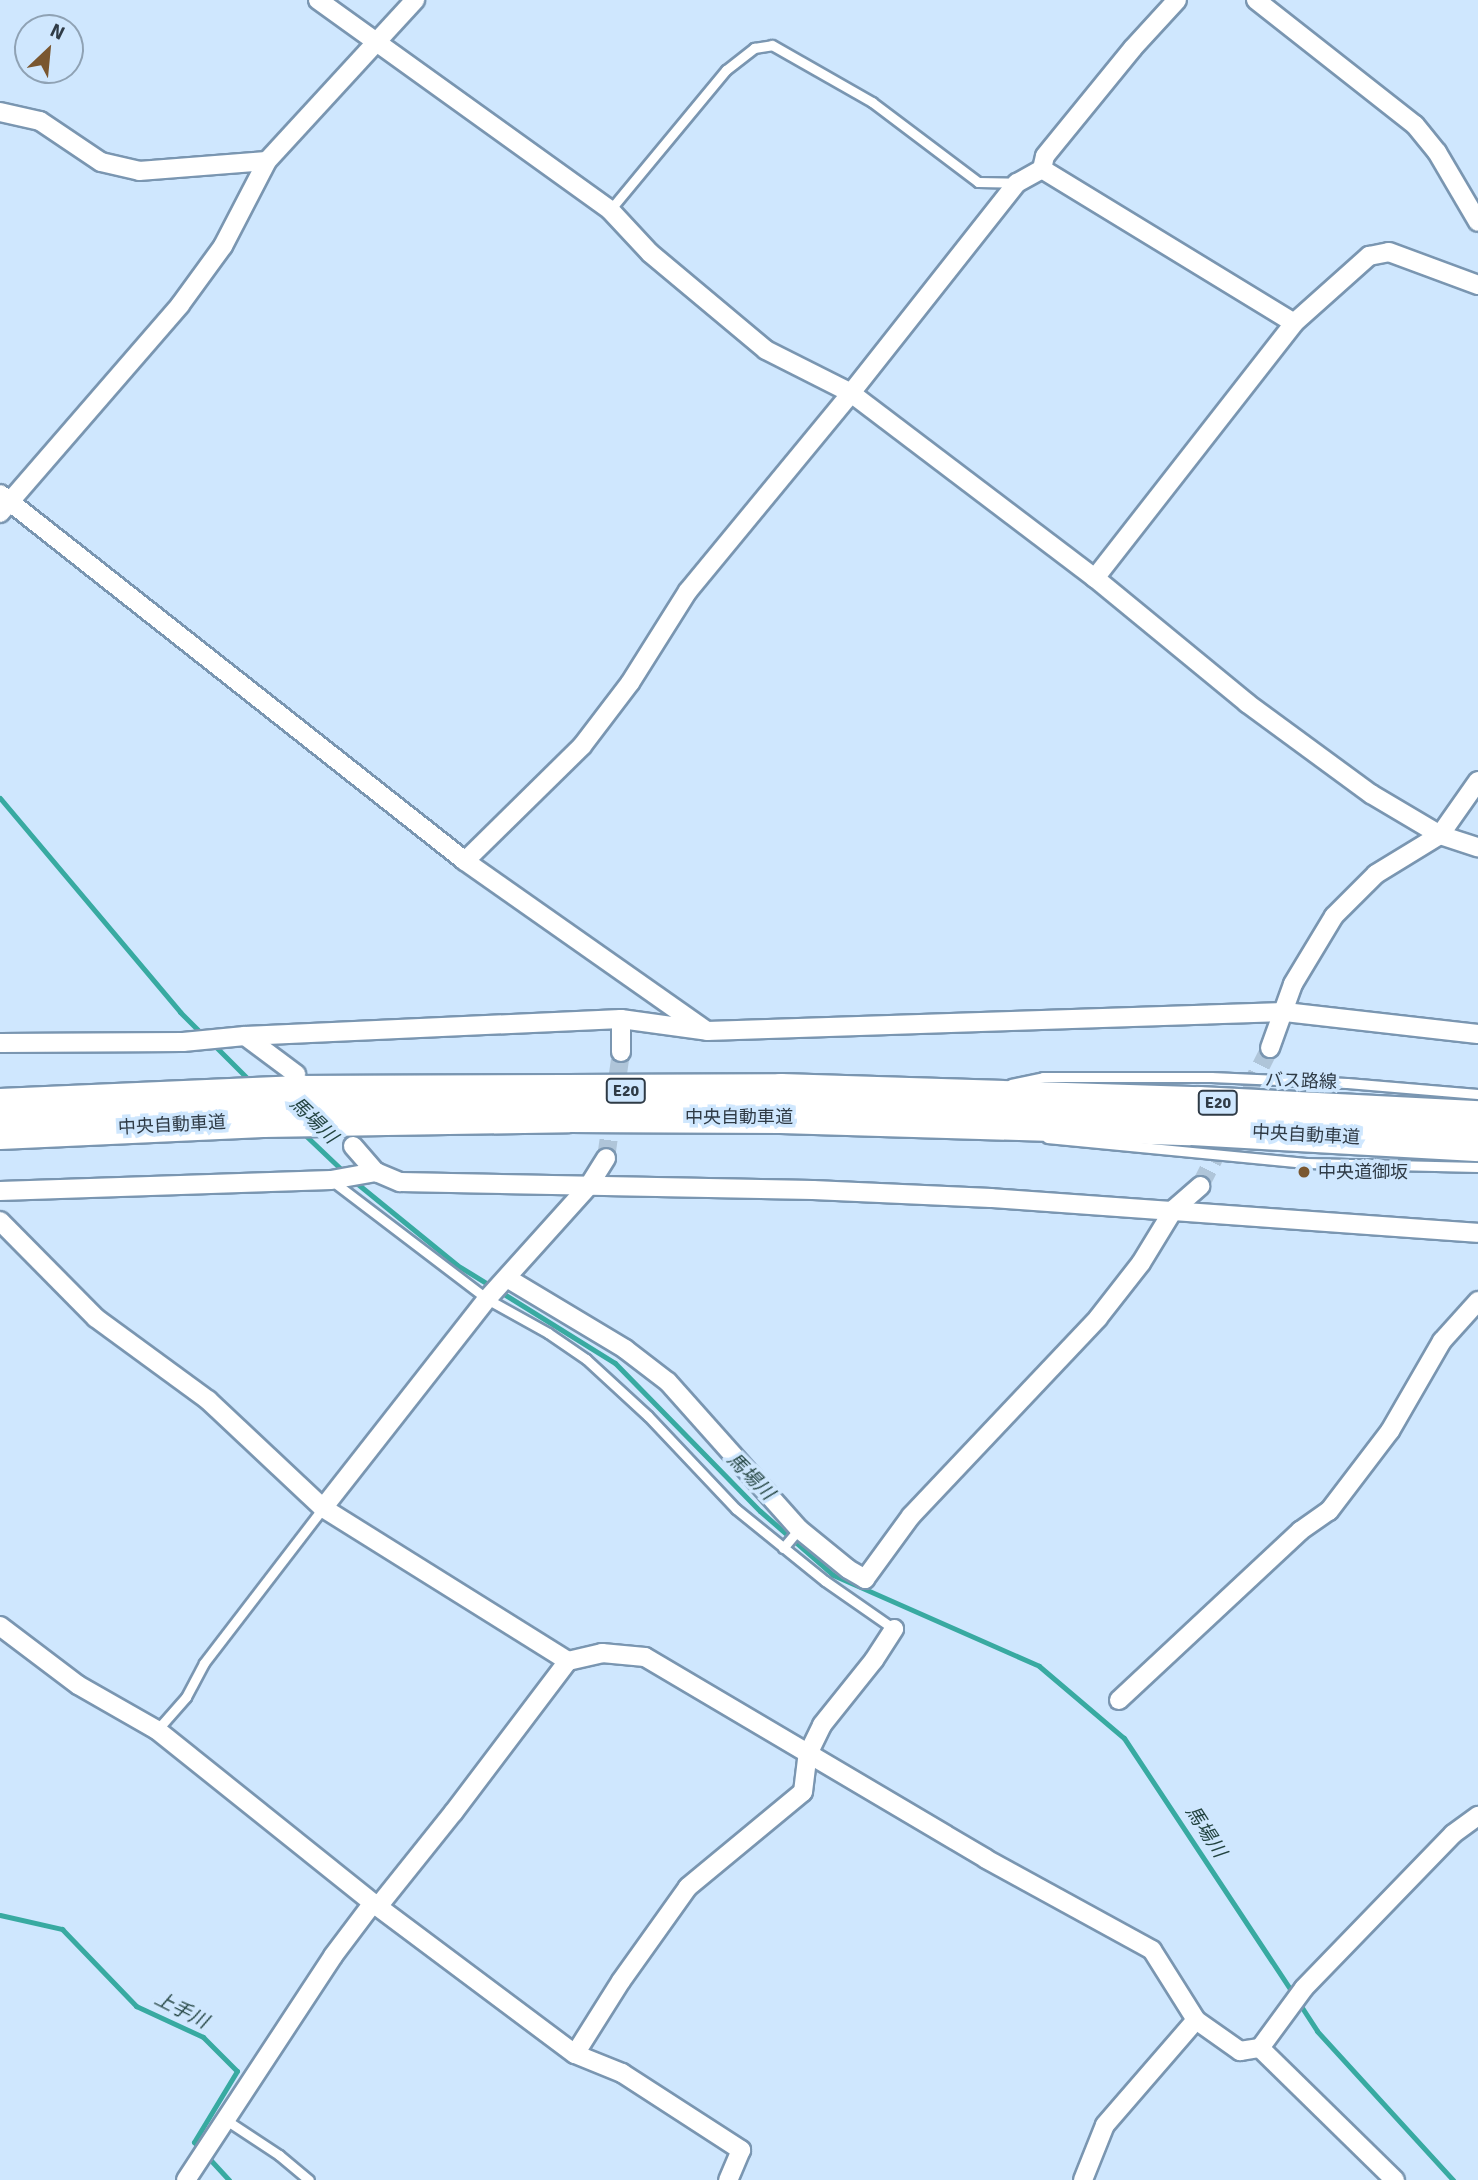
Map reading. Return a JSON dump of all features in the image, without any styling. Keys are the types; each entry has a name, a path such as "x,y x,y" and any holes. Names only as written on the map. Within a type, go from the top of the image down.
{"highway":[{"name":"中央自動車道","path":"0,1105 238,1094 295,1083 781,1090 1199,1102 1478,1117"},
{"name":"中央自動車道","path":"0,1133 262,1121 781,1116 1190,1129 1478,1145"}],"street":[{"path":"318,0 610,210 650,253 766,350 851,393 1095,578 1257,710 1371,794 1440,835 1478,847"},
{"path":"415,0 267,161 223,246 180,305 3,503 465,861 707,1031"},
{"path":"465,861 582,746 630,683 688,591 851,393 1017,183 1042,169 1045,156 1133,48 1177,0"},
{"path":"1256,0 1415,125 1437,152 1478,222"},
{"path":"0,112 40,121 101,162 139,171 267,161"},
{"path":"1042,169 1294,323"},
{"path":"1095,578 1294,323 1369,256 1389,252 1478,285"},
{"path":"1270,1048 1293,984 1334,916 1376,874 1440,835 1478,780"},
{"path":"0,1043 194,1041 245,1036 621,1018 707,1031 1285,1012 1478,1034"},
{"path":"621,1018 621,1052"},
{"path":"245,1036 295,1083"},
{"path":"353,1146 368,1174"},
{"path":"323,1508 489,1297 588,1187 606,1158"},
{"path":"0,1191 335,1179 368,1174 400,1182 813,1190 1174,1209 1478,1233"},
{"path":"506,1279 625,1349 668,1382 797,1531 865,1579 911,1516 1098,1318 1141,1263 1174,1209 1200,1186"},
{"path":"0,1221 96,1318 208,1401 323,1508 568,1661"},
{"path":"1119,1700 1300,1531 1329,1511 1390,1431 1442,1341 1478,1301"},
{"path":"0,1626 78,1685 157,1730 373,1903 575,2054 622,2073 741,2150 728,2180"},
{"path":"575,2054 621,1981 688,1887 803,1792 808,1754 822,1725 874,1660 894,1629"},
{"path":"373,1903 380,1904 568,1661 601,1653 645,1657 986,1859 1152,1950 1196,2020 1240,2051 1260,2048 1304,1988 1453,1834 1478,1816"},
{"path":"186,2180 333,1956 373,1903"},
{"path":"1083,2180 1105,2125 1196,2020"},
{"path":"1260,2048 1395,2180"}],"lane":[{"path":"610,210 726,70 754,48 772,45 872,102 978,182 1017,183"},
{"name":"バス路線","path":"957,1096 1043,1077 1252,1079 1478,1094"},
{"path":"984,1123 1063,1142 1197,1155 1306,1163 1478,1167"},
{"path":"335,1179 489,1297 586,1359 648,1416 736,1509 894,1629"},
{"path":"157,1730 186,1697 204,1663 323,1508"},
{"path":"785,1546 797,1531"},
{"path":"226,2120 279,2155 309,2180"}],"waterway":[{"name":"馬場川","path":"0,798 180,1012 204,1036"},
{"name":"馬場川","path":"211,1042 251,1082"},
{"name":"馬場川","path":"303,1133 344,1172"},
{"name":"馬場川","path":"354,1181 457,1265 615,1363 760,1511 833,1575 1039,1666 1124,1738 1294,1995"},
{"name":"上手川","path":"0,1915 62,1929 136,2006 203,2037 237,2071 194,2142 229,2180"},
{"name":"馬場川","path":"1299,2003 1317,2031 1453,2180"}],"tunnel":[{"path":"1200,1186 1270,1048"},
{"path":"606,1158 621,1052"}],"place":[{"name":"中央道御坂","path":"1304,1172"}]}
